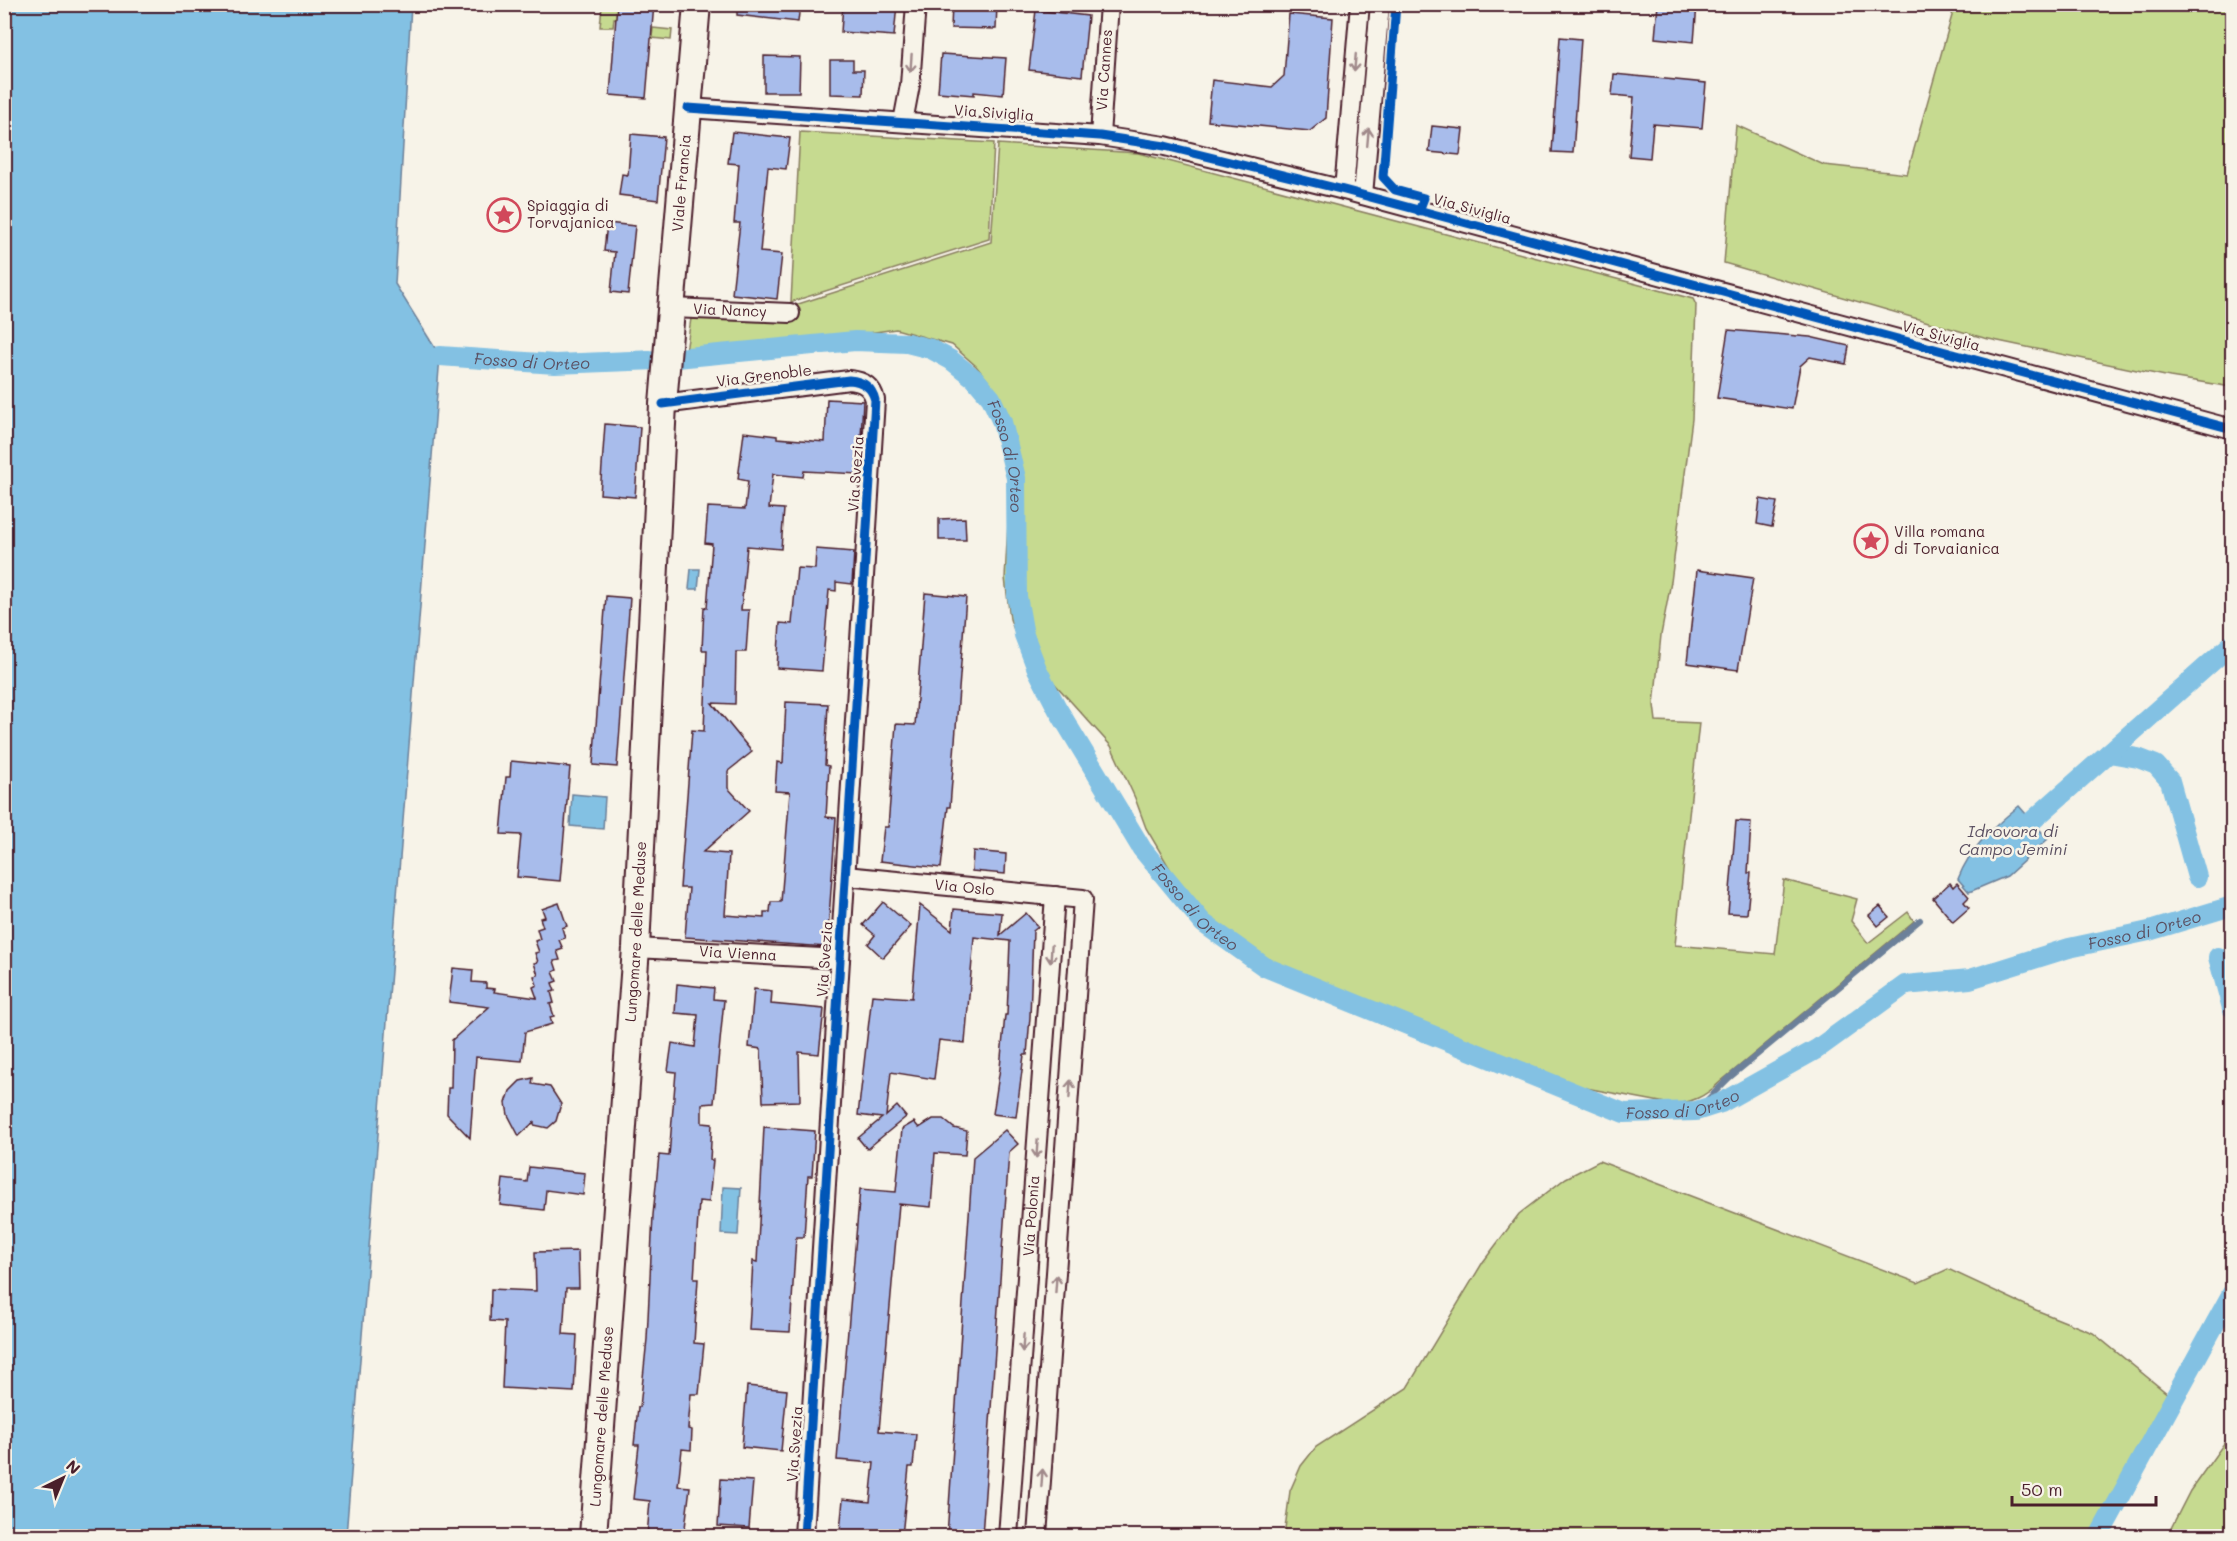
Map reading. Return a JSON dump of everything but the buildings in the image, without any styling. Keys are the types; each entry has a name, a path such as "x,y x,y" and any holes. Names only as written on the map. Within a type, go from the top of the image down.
{"main road":[{"name":"Viale Francia","path":"671,316 698,4"},
{"name":"Lungomare delle Meduse","path":"593,1536 636,948 663,399 671,316"}],"street":[{"path":"903,122 910,85 916,4"},
{"name":"Via Cannes","path":"1100,136 1109,4"},
{"path":"1344,190 1360,4"},
{"path":"1363,195 1380,4"},
{"name":"Via Siviglia","path":"688,108 1100,136 1165,146 1363,195 2232,429"},
{"name":"Via Nancy","path":"671,316 790,313"},
{"name":"Via Grenoble","path":"663,399 849,381 859,381 867,386"},
{"name":"Via Svezia","path":"804,1536 876,404 867,386"},
{"name":"Via Oslo","path":"845,876 1083,899"},
{"name":"Via Polonia","path":"1008,1536 1055,896"},
{"name":"Via Polonia","path":"1038,1536 1083,899"},
{"name":"Via Vienna","path":"636,948 840,959"}],"green space":[{"path":"1955,5 2232,5 2232,387 2170,377 1984,338 1724,263 1736,125 1824,165 1907,174"},
{"path":"602,6 631,7 630,19 614,18 613,27 600,27"},
{"path":"653,28 672,30 671,40 652,38"},
{"path":"800,132 994,143 989,239 791,302"},
{"path":"998,144 1138,153 1693,299 1696,305 1692,419 1671,582 1661,635 1654,705 1656,721 1699,723 1675,945 1775,954 1784,880 1857,899 1851,921 1868,943 1908,912 1914,921 1709,1092 1691,1101 1671,1104 1570,1085 1530,1070 1482,1063 1379,1023 1317,984 1264,961 1220,929 1183,891 1146,828 1111,746 1027,653 1017,638 1010,619 1005,578 1011,468 1007,431 993,387 976,366 952,345 896,329 819,340 686,352 692,312 789,307 991,242"},
{"path":"1599,1161 1918,1283 1948,1269 2036,1310 2093,1333 2169,1395 2131,1469 2092,1536 1284,1536 1290,1491 1301,1466 1316,1447 1407,1388 1483,1262 1519,1214 1566,1178"},
{"path":"2232,1432 2232,1536 2167,1536 2190,1491"}],"water":[{"path":"5,4 411,5 395,284 440,356 346,1536 5,1536"},
{"path":"691,569 700,569 698,589 689,589"},
{"path":"572,794 605,797 603,829 570,826"},
{"name":"Idrovora di Campo Jemini","path":"2019,806 2048,839 2007,876 1969,892 1958,879 1969,857 1991,830"},
{"path":"723,1187 741,1188 738,1235 721,1234"}],"waterway":[{"name":"Fosso di Orteo","path":"440,356 555,364 656,360 855,341 907,343 931,349 951,360 975,379 991,398 1002,422 1016,478 1017,596 1024,635 1037,669 1057,708 1142,849 1203,923 1265,967 1624,1113 1696,1111 1721,1103 1817,1049 1905,985 1970,979 2069,948 2149,931 2232,906"},
{"path":"2032,821 2232,644"},
{"path":"2109,753 2138,758 2156,765 2170,781 2197,877"},
{"path":"1696,1111 1729,1078 1920,920"},
{"path":"2218,957 2232,1008"},
{"path":"2099,1536 2232,1293"}],"cycle path":[{"path":"1396,4 1383,177 1395,190 1424,198 1419,211"},
{"path":"688,108 1100,136 1165,146 1344,190 2232,429"},
{"path":"663,404 849,380 866,386 872,392 875,400 804,1536"}],"place":[{"name":"Spiaggia di Torvajanica","path":"504,215"},
{"name":"Villa romana di Torvaianica","path":"1871,541"}]}
